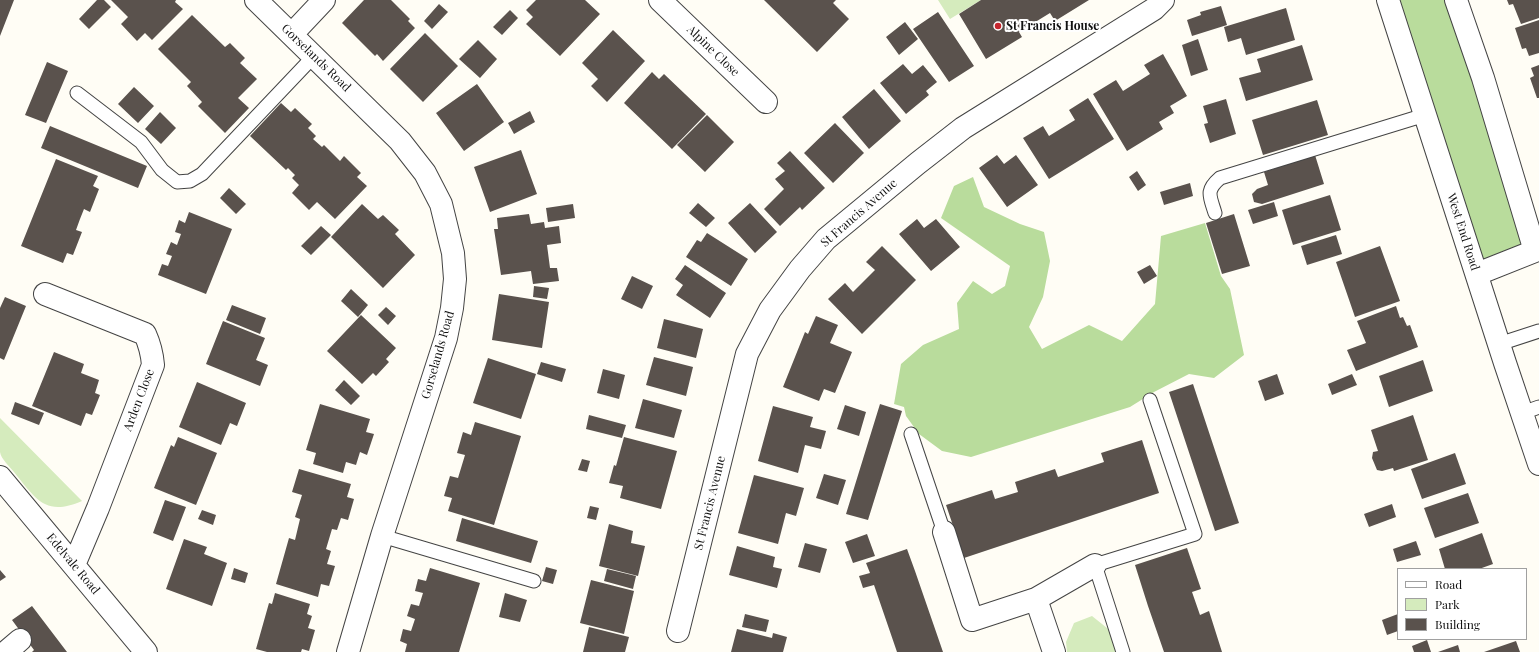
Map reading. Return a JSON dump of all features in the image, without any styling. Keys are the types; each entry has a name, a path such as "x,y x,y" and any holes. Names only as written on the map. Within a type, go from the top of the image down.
{"street":[{"name":"Gorselands Road","path":"256,0 404,145 425,173 441,204 453,253 455,279 452,308 446,338 382,536 348,652"},
{"path":"292,34 324,0"},
{"name":"Alpine Close","path":"660,0 766,102"},
{"name":"St Francis Avenue","path":"678,631 747,354 770,310 800,269 826,239 963,128 1154,9 1163,0"},
{"name":"West End Road","path":"1388,0 1499,344 1530,410 1539,464"},
{"path":"1456,0 1483,78 1535,251 1476,274"},
{"name":"Arden Close","path":"45,294 145,334 153,358 153,365 98,508 74,565"},
{"name":"Edelvale Road","path":"0,477 146,652"},
{"path":"944,532 972,620 1036,599 1095,565"},
{"path":"1036,599 1054,652"}],"lane":[{"path":"77,93 142,142 162,170 177,182 190,181 202,174 314,56"},
{"path":"1215,213 1208,193 1212,185 1220,178 1425,115"},
{"path":"1499,344 1539,331"},
{"path":"1124,652 1095,565 1195,534 1150,400"},
{"path":"911,434 944,532"},
{"path":"382,536 534,581"}],"green space":[{"path":"938,0 981,0 950,19"},
{"path":"1388,0 1456,0 1535,251 1477,274"},
{"path":"973,177 984,207 1020,224 1044,232 1050,261 1043,297 1029,327 1042,349 1089,325 1122,341 1155,304 1161,236 1205,223 1221,276 1230,289 1244,355 1214,378 1189,374 1154,392 1130,407 971,457 942,451 919,434 906,416 904,407 894,404 901,364 923,345 959,329 957,303 973,281 992,294 1005,286 1010,266 941,218 954,186"},
{"path":"0,418 82,501 59,507 42,503 35,497 1,455"},
{"path":"1092,616 1112,632 1119,652 1067,652 1066,642 1074,623"}],"building":[{"path":"0,0 14,0 0,36"},
{"path":"97,0 104,0 111,7 89,29 79,19"},
{"path":"111,0 176,0 175,2 183,9 152,40 145,33 137,41 121,24 128,17"},
{"path":"364,0 391,0 410,19 408,21 415,28 383,61 377,54 375,56 342,23"},
{"path":"536,0 585,0 600,14 560,56 526,24 533,17 526,10"},
{"path":"764,0 836,0 833,3 849,19 817,52"},
{"name":"St Francis House","path":"981,0 1089,0 1055,21 1050,13 1019,32 1022,37 986,59 959,14"},
{"path":"1507,0 1539,0 1539,18 1521,24 1513,4 1509,5"},
{"path":"439,4 448,12 432,29 424,21"},
{"path":"1221,6 1227,25 1192,36 1187,20 1201,15 1200,12"},
{"path":"1286,8 1295,40 1246,55 1241,38 1228,42 1224,27"},
{"path":"510,10 518,18 502,35 493,27"},
{"path":"938,12 974,66 949,82 913,29"},
{"path":"192,15 225,47 230,43 245,58 240,63 257,79 238,98 249,108 225,133 198,106 202,102 187,86 191,82 158,49"},
{"path":"1539,20 1539,53 1529,56 1526,48 1522,49 1515,28"},
{"path":"905,22 918,39 899,55 886,37"},
{"path":"613,30 645,61 607,102 591,86 598,79 582,63"},
{"path":"425,33 458,66 423,102 390,69"},
{"path":"1198,39 1208,70 1191,76 1182,45"},
{"path":"478,40 497,59 480,78 459,59"},
{"path":"1302,45 1313,80 1246,101 1239,78 1261,72 1257,59"},
{"path":"1163,54 1187,96 1170,106 1174,113 1159,122 1163,129 1127,151 1093,94 1116,80 1123,91 1150,74 1144,65"},
{"path":"47,62 68,71 46,123 25,115"},
{"path":"903,64 912,74 923,65 937,82 926,91 929,95 906,114 880,83"},
{"path":"1539,65 1539,98 1537,98 1530,78 1534,76 1531,68"},
{"path":"652,72 659,79 664,74 706,114 672,149 624,103"},
{"path":"477,84 504,122 464,151 436,113"},
{"path":"134,87 154,106 138,123 118,104"},
{"path":"874,89 901,121 869,149 842,117"},
{"path":"1088,98 1114,139 1049,179 1023,138 1043,126 1049,136 1075,120 1069,110"},
{"path":"1226,99 1236,134 1210,143 1204,124 1208,123 1203,106"},
{"path":"1317,100 1328,135 1263,155 1252,120"},
{"path":"281,103 291,112 295,108 312,124 308,128 316,136 313,139 322,147 324,145 340,161 344,156 361,173 357,177 367,186 335,219 317,202 309,210 292,193 299,185 292,178 295,175 288,168 286,170 250,136"},
{"path":"530,111 535,122 514,134 508,123"},
{"path":"160,112 176,128 161,144 145,129"},
{"path":"707,115 734,142 705,172 677,145"},
{"path":"835,123 864,153 833,183 804,153"},
{"path":"50,126 147,166 138,188 41,148"},
{"path":"521,150 537,194 490,212 474,167"},
{"path":"790,151 825,188 802,210 800,207 780,226 764,209 784,189 775,179 785,171 777,163"},
{"path":"997,155 1004,164 1016,155 1038,185 1007,207 979,168"},
{"path":"1315,155 1324,184 1262,204 1254,202 1252,194 1257,189 1268,185 1264,172"},
{"path":"56,159 98,176 93,186 99,189 90,212 84,209 80,219 76,230 82,232 73,255 67,253 63,263 21,246"},
{"path":"1137,171 1146,185 1138,191 1129,177"},
{"path":"1190,183 1193,196 1164,205 1160,192"},
{"path":"229,188 246,204 236,214 220,198"},
{"path":"1330,195 1341,230 1293,245 1282,210"},
{"path":"1274,202 1278,216 1253,224 1248,210"},
{"path":"698,203 715,218 706,227 689,213"},
{"path":"750,203 777,232 755,253 728,223"},
{"path":"362,204 378,219 383,215 399,230 395,234 415,255 383,288 331,237"},
{"path":"573,204 575,218 548,222 546,208"},
{"path":"189,212 232,229 206,294 158,275 162,264 168,266 172,256 166,254 171,242 177,245 181,234 175,232 179,220 185,223"},
{"path":"529,214 531,224 544,222 545,228 559,226 561,243 547,245 550,268 557,268 559,281 533,284 531,271 501,275 494,229 498,229 497,218"},
{"path":"1234,214 1250,266 1222,274 1206,223"},
{"path":"917,219 924,228 936,219 960,247 931,271 899,234"},
{"path":"321,226 331,235 311,255 301,246"},
{"path":"707,233 748,259 731,286 686,257 697,240 701,242"},
{"path":"1336,235 1342,254 1307,265 1301,246"},
{"path":"882,246 916,280 862,334 828,299 845,283 853,292 875,270 866,262"},
{"path":"1380,246 1400,301 1355,317 1336,262"},
{"path":"685,265 726,293 710,318 676,295 683,285 675,279"},
{"path":"1150,265 1157,276 1144,284 1137,272"},
{"path":"632,276 653,286 642,309 621,299"},
{"path":"534,286 549,288 547,299 533,297"},
{"path":"351,289 368,305 358,317 341,301"},
{"path":"499,294 549,302 542,348 492,340"},
{"path":"5,297 26,306 4,360 0,358 0,308"},
{"path":"232,305 266,318 260,334 226,320"},
{"path":"1396,306 1400,318 1403,317 1407,326 1410,325 1418,347 1356,371 1347,350 1366,343 1357,321"},
{"path":"386,307 396,316 388,325 378,315"},
{"path":"361,315 396,348 386,359 389,362 376,376 373,373 362,384 327,351"},
{"path":"816,316 838,325 830,343 852,352 835,393 824,389 819,401 783,387 805,332 808,334"},
{"path":"664,319 703,329 696,358 657,348"},
{"path":"223,321 265,338 256,360 268,365 260,386 206,364"},
{"path":"54,352 84,364 81,373 99,380 95,393 100,395 92,415 86,413 81,426 32,406"},
{"path":"654,357 693,367 686,396 646,385"},
{"path":"488,358 536,374 521,419 473,403"},
{"path":"1423,360 1433,391 1389,407 1379,376"},
{"path":"541,362 566,369 562,382 537,374"},
{"path":"603,369 625,375 619,399 597,393"},
{"path":"1277,374 1284,394 1265,401 1258,381"},
{"path":"1352,374 1357,385 1332,395 1328,384"},
{"path":"344,380 360,396 351,405 335,390"},
{"path":"197,382 246,403 237,426 230,423 221,445 179,427"},
{"path":"1193,384 1239,523 1215,531 1169,392"},
{"path":"643,399 682,410 674,438 635,428"},
{"path":"15,402 44,413 39,425 11,414"},
{"path":"320,404 370,419 366,432 374,434 367,455 360,452 356,465 346,462 343,473 313,464 316,453 306,450"},
{"path":"880,404 902,411 868,520 846,514"},
{"path":"845,405 866,412 859,436 837,429"},
{"path":"773,406 813,417 810,427 826,431 821,449 805,445 798,473 758,461"},
{"path":"589,415 626,425 622,438 586,429"},
{"path":"1413,415 1428,460 1394,471 1393,468 1382,471 1377,470 1372,458 1373,452 1378,451 1371,430"},
{"path":"475,422 521,436 494,525 448,511 452,498 444,496 450,476 458,478 465,455 457,453 463,432 471,435"},
{"path":"178,437 217,453 196,505 154,488 171,445 174,447"},
{"path":"624,437 677,451 661,509 620,498 623,486 609,483 614,465 616,466"},
{"path":"1142,440 1159,493 964,558 946,505 992,490 995,499 1018,492 1015,482 1055,469 1058,477 1104,462 1101,453"},
{"path":"1455,453 1466,484 1422,499 1411,469"},
{"path":"582,459 590,461 587,472 578,470"},
{"path":"299,469 351,484 347,497 354,499 348,520 341,518 337,530 332,529 326,549 331,551 327,564 335,566 329,586 321,584 318,597 276,584 289,538 295,540 300,519 295,517 302,495 292,492"},
{"path":"824,474 846,480 838,505 816,498"},
{"path":"754,475 804,488 796,516 786,513 778,544 738,533"},
{"path":"1468,493 1479,523 1435,538 1424,508"},
{"path":"165,500 186,507 173,541 153,533"},
{"path":"1392,504 1396,517 1369,527 1364,514"},
{"path":"590,506 599,508 596,520 587,518"},
{"path":"202,510 216,515 213,525 198,519"},
{"path":"462,518 538,541 531,563 456,541"},
{"path":"609,524 633,531 631,543 645,546 638,576 599,566"},
{"path":"1482,533 1493,564 1482,568 1445,568 1439,549"},
{"path":"867,534 875,556 853,563 845,542"},
{"path":"184,539 207,547 204,554 227,563 212,606 166,589"},
{"path":"1416,541 1421,555 1397,562 1393,549"},
{"path":"805,543 827,549 820,573 798,567"},
{"path":"737,546 775,557 773,567 782,569 777,588 729,575"},
{"path":"1187,548 1201,589 1192,592 1200,615 1209,611 1222,652 1164,652 1148,606 1135,565"},
{"path":"907,549 943,652 897,652 874,585 863,588 859,576 870,573 866,563"},
{"path":"546,567 557,570 553,584 542,581"},
{"path":"234,568 248,573 245,583 231,579"},
{"path":"430,568 480,583 459,652 405,652 407,644 400,641 403,629 411,631 415,619 407,616 411,604 419,606 423,593 415,591 418,579 426,581"},
{"path":"607,569 636,576 633,589 604,581"},
{"path":"0,570 6,577 0,581"},
{"path":"591,580 634,591 624,634 580,623"},
{"path":"275,593 310,604 307,614 312,616 308,628 315,630 309,651 302,649 301,652 267,652 256,649 269,603 272,604"},
{"path":"505,593 527,600 520,622 499,617"},
{"path":"32,606 67,652 32,652 34,650 12,620"},
{"path":"745,614 769,620 766,632 742,627"},
{"path":"1397,614 1397,631 1387,635 1382,620"},
{"path":"589,627 629,637 625,652 583,652"},
{"path":"737,629 772,638 773,633 787,637 783,652 731,652"},
{"path":"1427,640 1431,652 1414,652 1412,646"},
{"path":"1516,641 1520,652 1484,652"},
{"path":"1458,645 1460,652 1438,652"}],"place":[{"name":"St Francis House","path":"998,26"}]}
